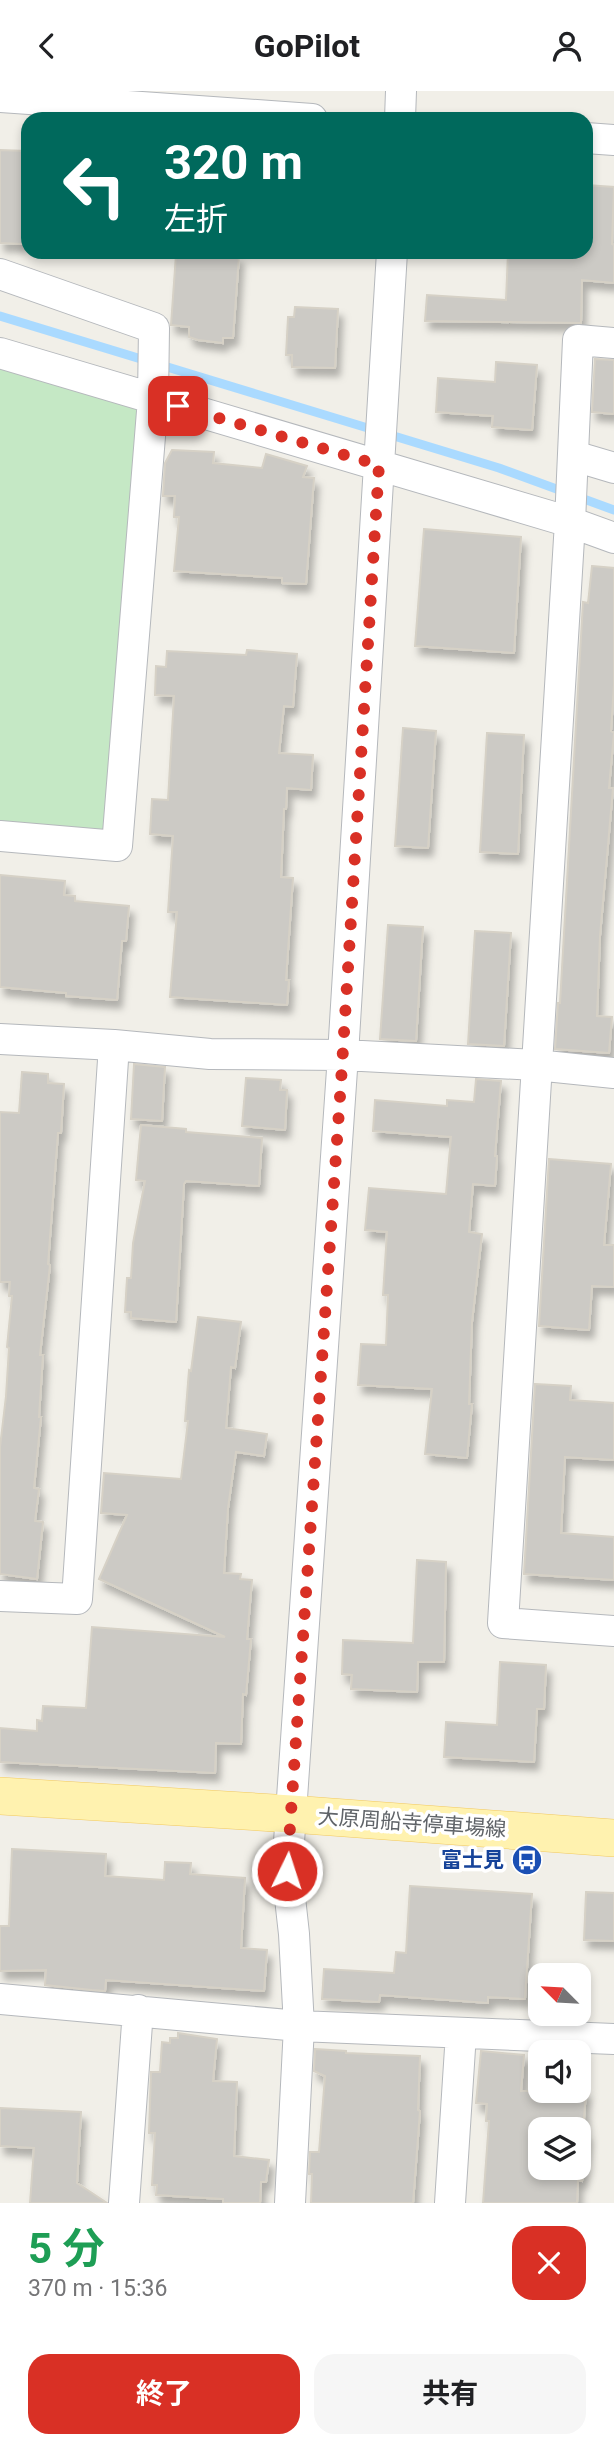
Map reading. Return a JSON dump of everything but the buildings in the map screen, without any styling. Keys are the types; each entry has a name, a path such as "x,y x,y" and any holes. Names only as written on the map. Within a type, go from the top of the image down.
{"main road":[{"name":"大原周船寺停車場線","path":"0,1796 614,1838"}],"street":[{"path":"400,112 401,91"},
{"path":"0,97 213,112"},
{"path":"593,138 614,140"},
{"path":"290,2203 299,2026 294,1934 287,1871 392,259"},
{"path":"0,274 154,328 153,399 117,846 0,836"},
{"path":"614,343 578,340 574,456 503,1623 614,1631"},
{"path":"0,353 570,522 614,538"},
{"path":"574,456 614,468"},
{"path":"0,1039 114,1045 210,1054 342,1055 536,1065 614,1073"},
{"path":"0,1596 78,1599 114,1045"},
{"path":"0,1999 299,2026 614,2039"},
{"path":"124,2203 138,2010"},
{"path":"450,2203 461,2033"}],"green space":[{"path":"0,354 142,397 107,831 0,824"}],"waterway":[{"path":"0,316 499,468 614,510"}],"place":[{"name":"富士見","path":"527,1860"}],"route":[{"path":"178,406 379,465 341,1082 287,1871"}]}
